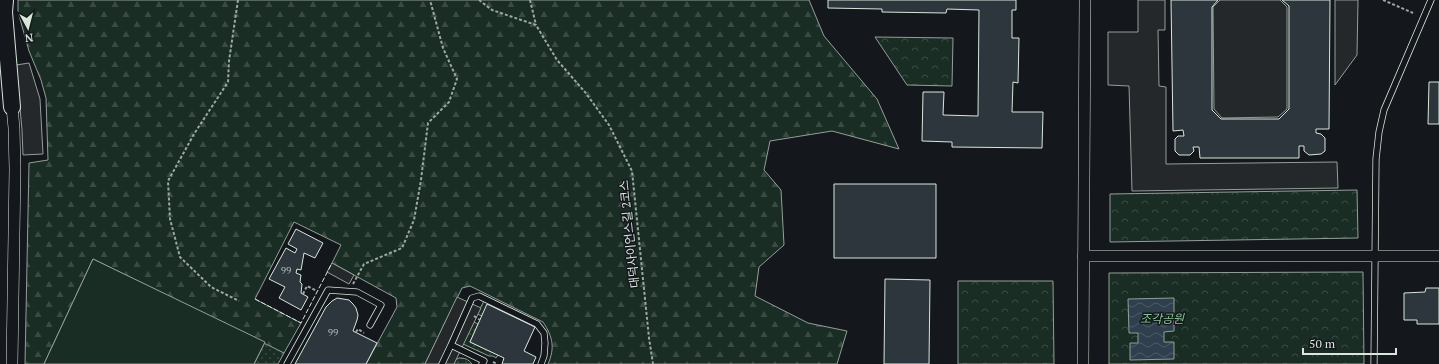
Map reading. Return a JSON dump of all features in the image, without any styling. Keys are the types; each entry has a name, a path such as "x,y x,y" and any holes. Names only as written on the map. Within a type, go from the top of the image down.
{"street":[{"path":"5,0 4,12 14,128 15,169 12,364"},
{"path":"1083,364 1082,256 1085,0"},
{"path":"1082,256 1439,256"}],"lane":[{"path":"1374,364 1377,153 1382,117 1386,103 1431,0"},
{"path":"287,364 328,290 357,292 381,305 369,328"},
{"path":"442,364 472,298 479,296 537,324 544,333 544,356 541,364"},
{"path":"451,345 484,361 482,364"}],"path":[{"path":"238,0 229,61 228,82 194,134 168,181 170,219 180,257 211,287 239,301"},
{"path":"349,292 364,264 402,248 414,220 421,180 428,123 449,102 457,79 443,48 430,0"},
{"path":"479,0 492,10 536,25"},
{"name":"대덕사이언스길 2코스","path":"530,0 536,25 557,60 585,92 609,125 632,171 653,364"},
{"path":"1383,0 1413,13"},
{"path":"303,294 308,286 317,291"},
{"path":"476,317 480,320"},
{"path":"356,332 358,329 366,334 369,328"}],"green space":[{"path":"18,0 809,0 824,36 877,99 899,149 832,131 770,141 764,170 781,190 784,245 759,267 755,296 808,323 847,331 837,364 548,364 552,353 552,343 543,322 470,286 462,288 425,364 366,364 397,307 396,298 332,263 341,245 294,222 255,299 301,323 284,353 93,259 44,364 25,364 29,163 48,160 46,98 41,80 29,51 18,12"},
{"path":"875,37 953,38 952,86 907,85"},
{"path":"1357,190 1358,238 1110,242 1110,194"},
{"path":"93,259 265,342 254,364 44,364"},
{"name":"조각공원","path":"1363,272 1364,364 1109,364 1109,273"},
{"path":"958,281 1053,281 1054,364 958,364"},
{"path":"484,301 534,324 535,327 488,304 482,316 477,314"},
{"path":"474,322 478,324 470,342 498,355 496,358 463,344"},
{"path":"265,342 284,353 278,364 254,364"},
{"path":"459,358 466,359 472,364 454,364 455,360"}],"shaded area":[{"path":"1138,0 1165,0 1165,30 1158,30 1159,86 1166,87 1166,164 1337,162 1338,188 1132,191 1129,86 1108,85 1108,32 1138,32"},
{"path":"1220,0 1280,0 1287,7 1287,109 1278,117 1222,118 1214,109 1213,7"},
{"path":"1335,0 1358,0 1357,55 1335,85"},
{"path":"29,63 40,99 43,154 23,155 16,65"},
{"path":"332,263 354,275 349,284 327,272"},
{"path":"457,297 481,308 454,364 425,364"}],"water":[{"path":"1174,298 1174,331 1164,332 1164,342 1174,342 1174,359 1130,360 1130,343 1138,343 1138,333 1129,333 1128,299"}],"building":[{"path":"828,0 1016,0 1016,10 1012,10 1012,38 1019,38 1018,83 1013,82 1012,112 1043,112 1042,148 952,147 952,142 922,141 923,92 944,92 943,115 978,116 979,10 947,9 946,13 882,12 882,9 828,8"},
{"path":"1171,0 1218,0 1212,7 1212,110 1221,119 1279,119 1289,109 1289,6 1282,0 1330,0 1329,129 1316,129 1316,133 1321,134 1325,138 1325,151 1321,154 1309,155 1304,151 1304,146 1299,146 1299,158 1200,158 1199,147 1193,147 1194,151 1190,155 1179,155 1175,151 1175,139 1178,136 1184,136 1183,130 1173,131"},
{"path":"1429,82 1439,82 1439,124 1428,124"},
{"path":"834,184 936,184 936,258 834,258"},
{"path":"296,229 323,243 315,258 304,253 301,270 297,269 296,273 301,275 301,293 308,297 301,310 279,298 285,287 269,279 286,248 295,253 297,249 288,244"},
{"path":"885,279 930,280 929,364 884,364"},
{"path":"1426,288 1439,288 1439,324 1417,324 1417,320 1404,320 1404,293 1425,292"},
{"path":"337,298 349,300 356,308 358,315 353,331 377,343 366,364 295,364 326,307"},
{"path":"487,304 535,327 524,351 536,357 533,364 502,364 504,358 470,342"}],"fence":[{"path":"255,299 301,323 332,263"}]}
